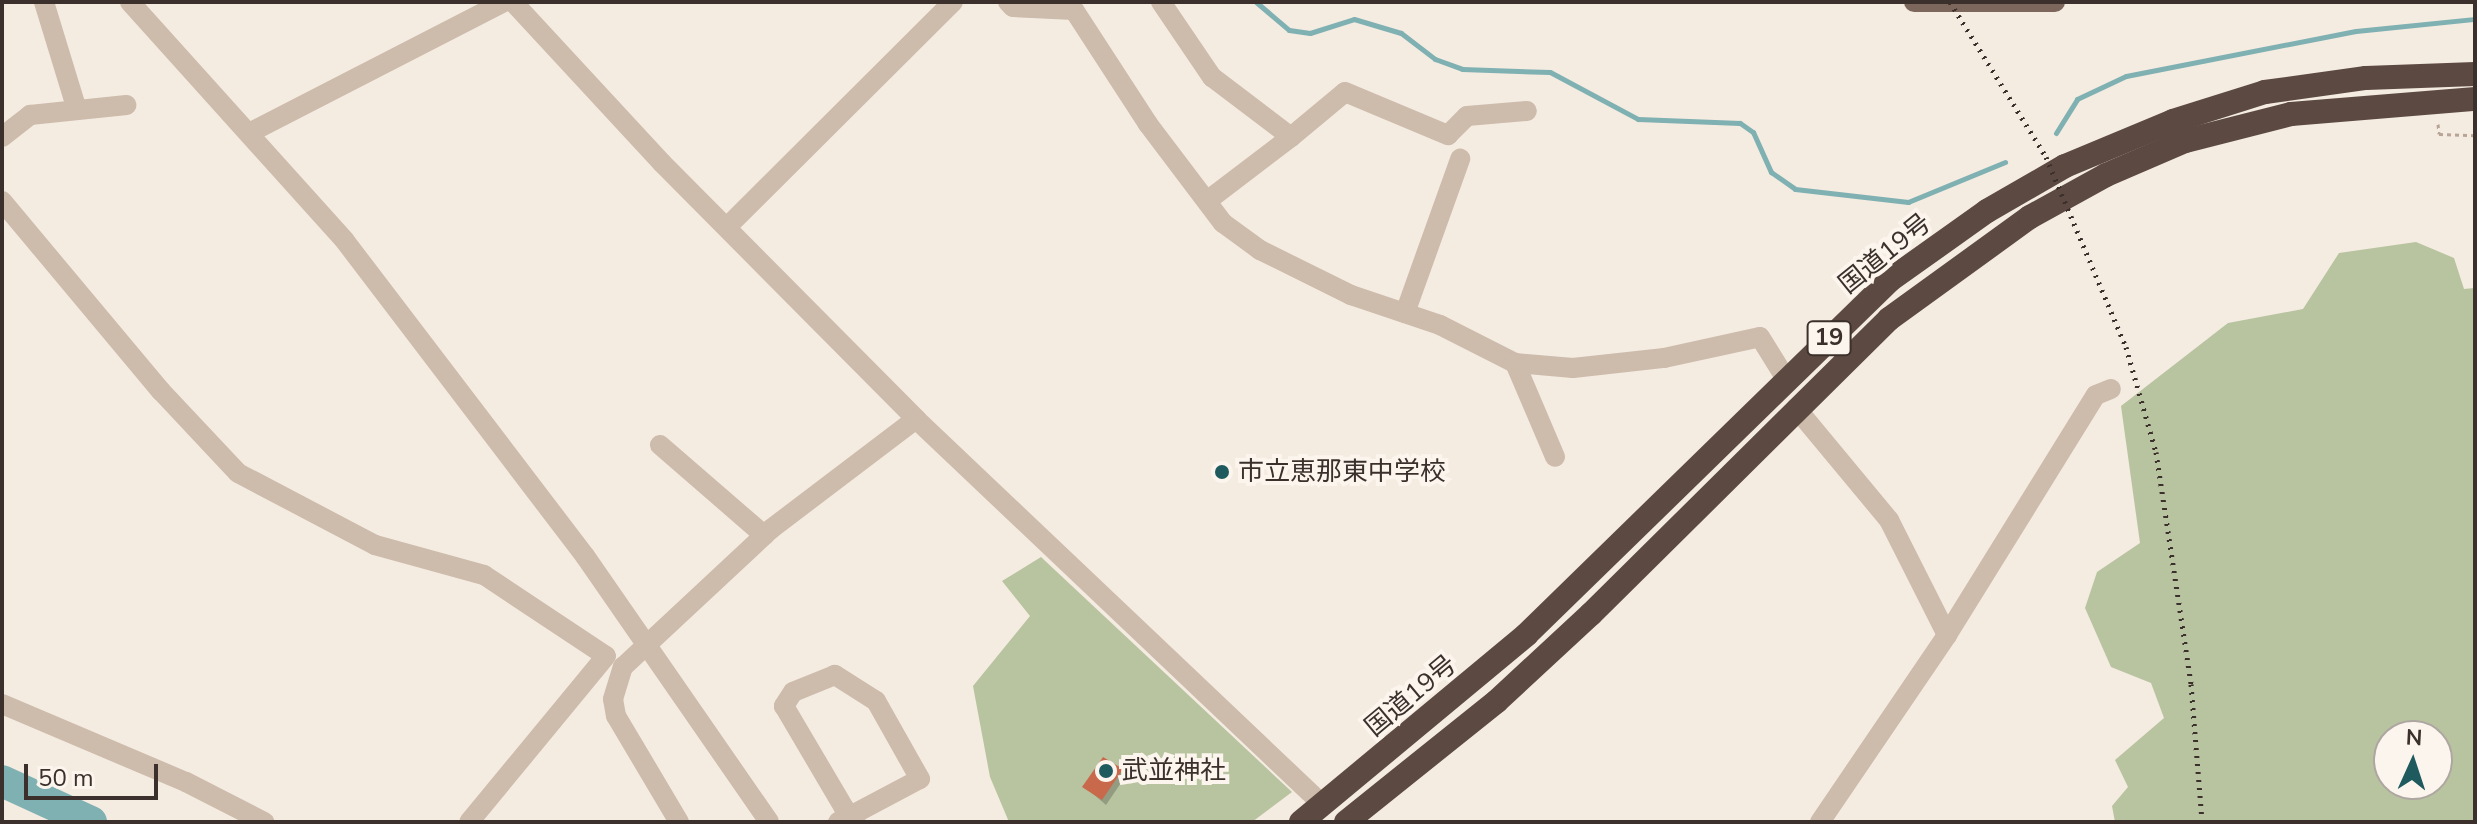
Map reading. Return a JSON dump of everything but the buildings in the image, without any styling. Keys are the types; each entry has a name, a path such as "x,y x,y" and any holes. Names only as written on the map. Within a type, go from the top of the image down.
{"highway":[{"name":"国道19号","path":"1301,822 1526,635 1890,280 1987,211 2065,166 2173,121 2265,92 2366,78 2475,74"},
{"name":"国道19号","path":"1346,822 1520,679 1889,319 1954,267 2106,175 2185,141 2291,114 2475,99"}],"main road":[{"path":"1914,2 2055,2"}],"street":[{"path":"44,2 77,110"},
{"path":"130,2 345,241 647,641 769,822"},
{"path":"249,133 504,2"},
{"path":"513,2 727,227 916,419 1323,805"},
{"path":"727,227 953,2"},
{"path":"1008,2 1013,7 1074,10 1148,124 1223,223 1260,250 1351,295 1405,313 1515,363 1573,368 1664,358 1760,337 1786,379"},
{"path":"1161,2 1212,77 1291,137"},
{"path":"1207,201 1345,92 1448,135 1467,116 1527,111"},
{"path":"2,137 30,115 126,105"},
{"path":"1405,313 1460,159"},
{"path":"2,201 161,391 238,473 375,545 484,575 606,656 469,822"},
{"path":"1515,363 1555,457"},
{"path":"1820,822 1947,635 2096,395 2111,389"},
{"path":"1796,408 1889,520 1947,635"},
{"path":"679,822 628,739 613,705 623,667 647,641 764,535 916,419"},
{"path":"660,445 764,535"},
{"path":"835,675 876,701 920,779 848,820 784,706 793,692 835,675"},
{"path":"2,704 186,782 264,822"}],"path":[{"path":"2438,124 2439,134 2475,135"}],"green space":[{"path":"2416,242 2454,258 2464,289 2475,288 2475,822 2115,822 2112,806 2128,787 2115,760 2164,718 2151,683 2111,667 2085,608 2097,572 2140,543 2121,406 2228,323 2303,309 2339,253"},
{"path":"1041,557 1292,792 1252,822 1009,822 990,777 973,686 1030,616 1002,581"}],"waterway":[{"path":"1256,2 1289,30 1310,33 1354,19 1401,33 1435,59 1462,69 1550,72 1638,119 1740,123 1753,132 1771,172 1795,189 1908,202 2005,162"},
{"path":"2056,133 2077,99 2126,76 2356,31 2475,19"},
{"path":"2,781 91,822"}],"railway":[{"path":"1950,2 2046,157 2126,347 2156,452 2191,684 2202,822"}],"place":[{"name":"市立恵那東中学校","path":"1222,472"},
{"name":"武並神社","path":"1106,771"}]}
